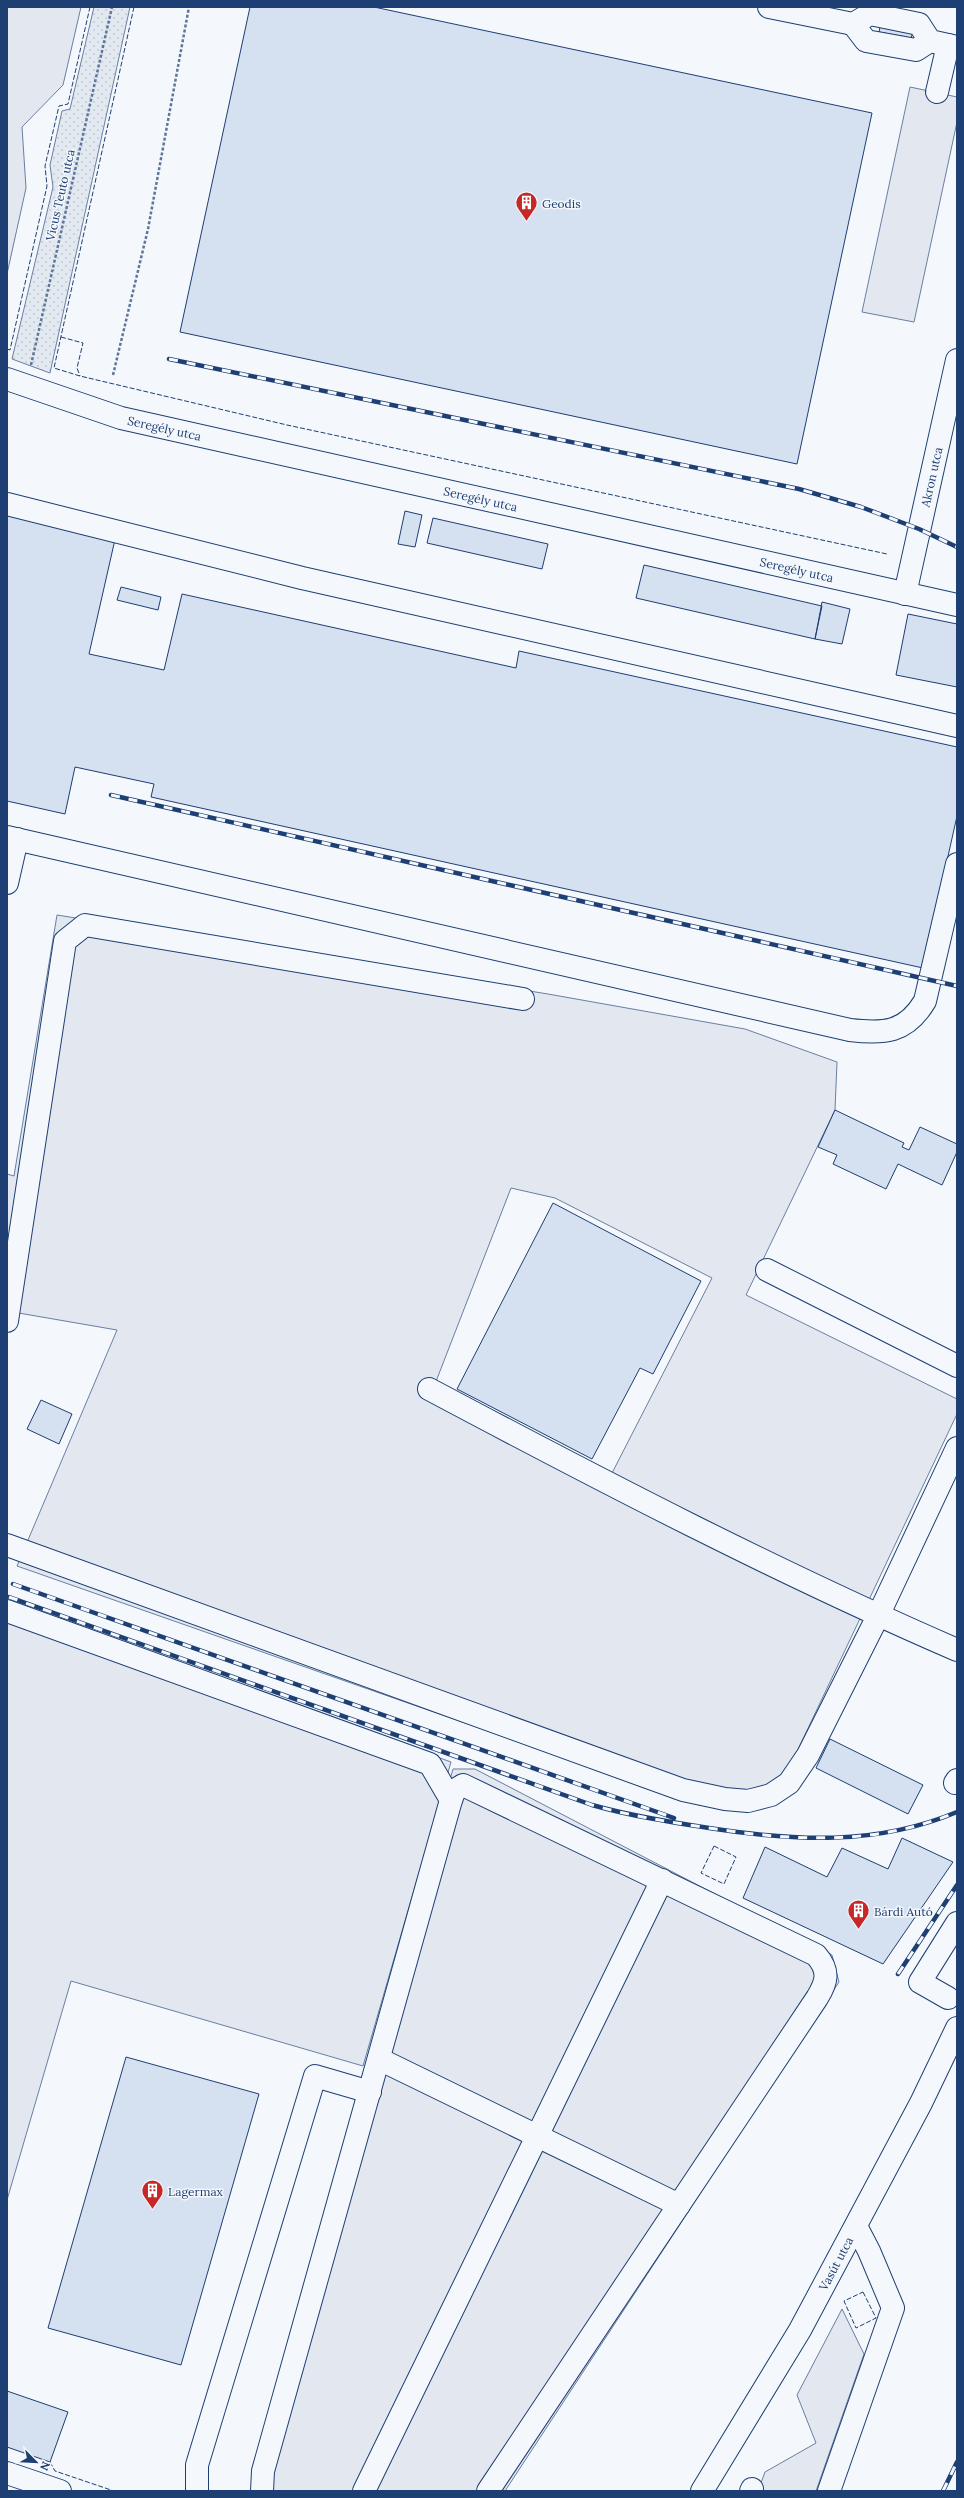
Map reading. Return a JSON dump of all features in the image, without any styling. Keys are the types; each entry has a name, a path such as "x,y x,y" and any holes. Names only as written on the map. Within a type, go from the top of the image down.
{"street":[{"path":"769,7 853,24 870,14 919,24 945,45 937,92"},
{"name":"Akron utca","path":"905,594 957,360"},
{"name":"Seregély utca","path":"16,383 121,418 957,605"},
{"path":"7,504 302,578 957,726"},
{"path":"7,883 12,838 842,1028 873,1033 891,1031 906,1023 917,1013 925,1001 957,864"},
{"path":"7,1321 64,940 85,925 523,1000"},
{"path":"767,1270 957,1366"},
{"path":"429,1389 617,1488 878,1616 956,1646"},
{"path":"7,1545 683,1790 725,1799 748,1801 771,1795 789,1782 808,1755 878,1616 957,1448"},
{"path":"7,1611 430,1764 451,1800"},
{"path":"262,2491 263,2471 451,1800 459,1787 468,1786 816,1955 826,1970 827,1979 817,1998 488,2491"},
{"path":"364,2491 662,1880"},
{"path":"948,1998 920,1982 957,1923"},
{"name":"Vasút utca","path":"702,2491 800,2330 921,2103 957,2028"},
{"path":"379,2059 679,2205"},
{"path":"197,2491 197,2465 315,2076 370,2092"},
{"path":"829,2491 893,2308 869,2251 856,2226"},
{"path":"7,2472 60,2491"}],"path":[{"name":"Vicus Teuto utca","path":"16,383 112,7"},
{"path":"113,375 148,229 189,7"}],"shaded area":[{"path":"7,7 81,7 63,85 22,127 26,188 7,274"},
{"path":"94,7 130,7 50,373 12,359 53,187 50,165 62,111 70,109"},
{"path":"910,87 957,97 957,122 914,322 862,312"},
{"path":"57,915 548,994 745,1029 837,1062 835,1110 746,1295 957,1399 957,1414 793,1760 754,1811 699,1805 17,1566 117,1330 7,1311 7,1174 14,1176","holes":["511,1188 555,1198 712,1278 611,1475 435,1384"]},
{"path":"7,1601 451,1762 363,2066 71,1981 7,2200"},
{"path":"453,1769 475,1769 832,1955 839,1982 505,2491 251,2491 252,2480"},
{"path":"842,2309 864,2354 816,2491 758,2491 765,2472 816,2443 797,2395"}],"building":[{"name":"Geodis","path":"250,7 374,7 872,113 797,464 180,332"},
{"path":"881,22 914,29 911,38 879,32"},
{"path":"7,511 116,535 89,654 164,670 182,594 516,668 519,651 957,747 957,816 923,968 151,797 154,784 75,767 65,814 7,801"},
{"path":"405,511 422,515 415,547 398,544"},
{"path":"433,518 548,544 542,569 427,543"},
{"path":"644,565 822,606 815,639 636,598"},
{"path":"121,587 161,597 158,610 117,600"},
{"path":"822,602 850,609 842,644 815,639"},
{"path":"908,614 957,624 957,687 896,675"},
{"path":"835,1110 904,1143 902,1147 909,1150 920,1127 957,1144 957,1152 942,1185 898,1164 886,1189 833,1164 837,1155 818,1147"},
{"path":"553,1203 701,1281 653,1374 640,1368 592,1459 457,1389"},
{"path":"41,1400 72,1414 59,1444 27,1429"},
{"path":"830,1739 923,1785 908,1814 816,1768"},
{"name":"Bárdi Autó","path":"902,1838 953,1862 883,1964 743,1898 765,1847 827,1877 842,1848 888,1869"},
{"name":"Lagermax","path":"126,2057 259,2094 181,2365 48,2328"},
{"path":"7,2391 68,2412 50,2462 7,2447"}],"railway":[{"path":"169,359 799,489 861,507 919,529 957,547"},
{"path":"111,795 957,986"},
{"path":"13,1584 674,1818"},
{"path":"9,1597 592,1805 621,1812 709,1828 772,1836 803,1838 834,1838 896,1831 927,1823 957,1812"},
{"path":"898,1974 957,1885"},
{"path":"943,2491 957,2462"}],"fence":[{"path":"7,349 10,350 47,186 45,166 59,106 68,104 90,7"},
{"path":"134,7 54,368 80,376 287,425 887,554"},
{"path":"61,337 83,343 77,368 80,376"},
{"path":"714,1846 736,1857 724,1884 701,1873 714,1846"},
{"path":"863,2292 876,2318 856,2328 844,2301 863,2292"},
{"path":"50,2462 55,2471 114,2491"}],"place":[{"name":"Geodis","path":"526,222"},
{"name":"Bárdi Autó","path":"859,1930"},
{"name":"Lagermax","path":"153,2210"}]}
